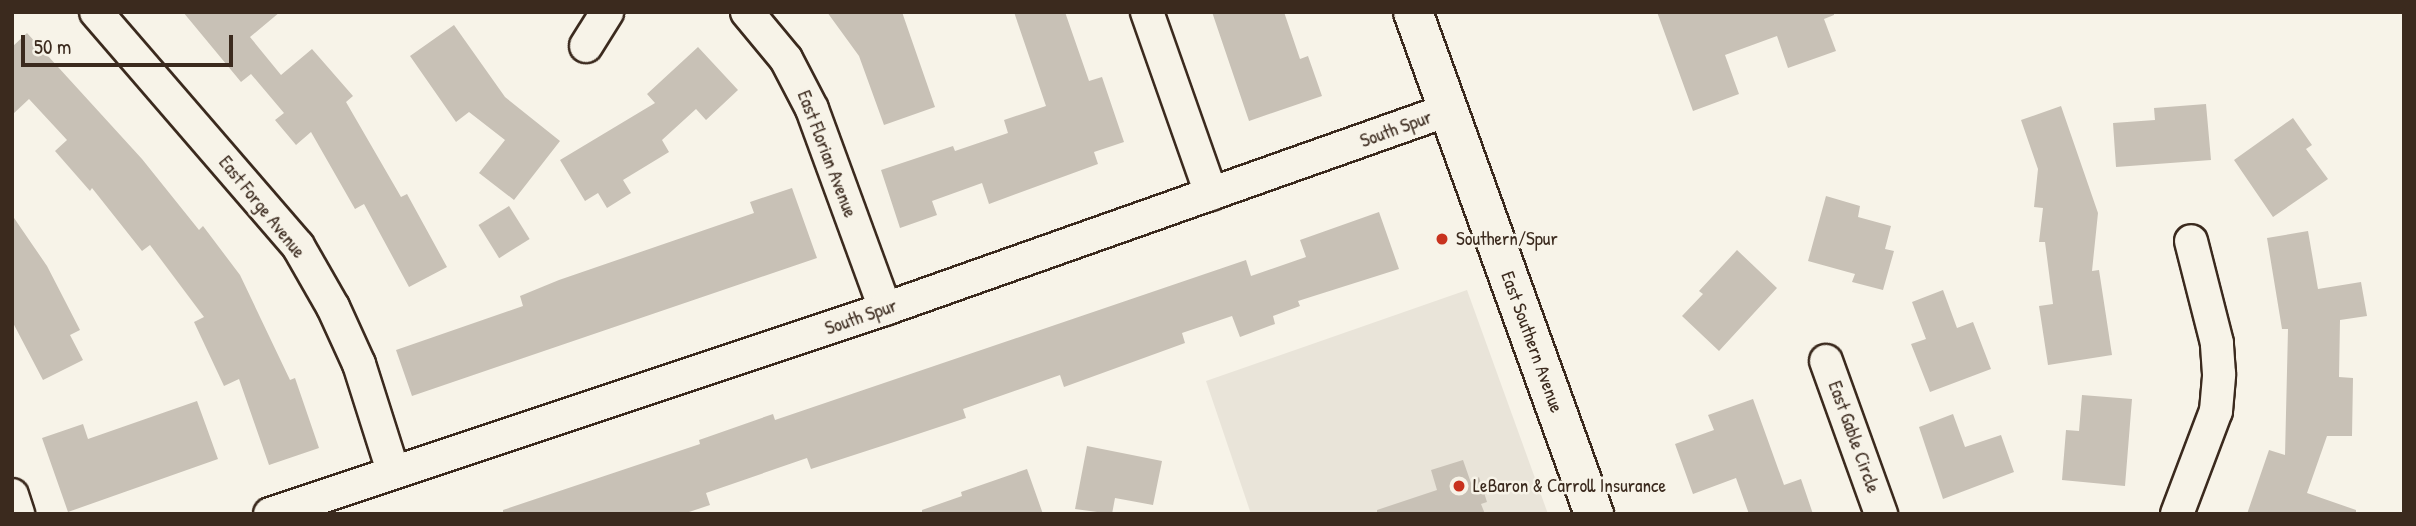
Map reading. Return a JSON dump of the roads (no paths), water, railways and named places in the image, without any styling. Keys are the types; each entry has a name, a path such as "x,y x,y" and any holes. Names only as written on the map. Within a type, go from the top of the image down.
{"main road":[{"name":"East Southern Avenue","path":"1413,12 1594,514"}],"street":[{"name":"East Forge Avenue","path":"96,12 298,246 333,307 359,364 393,471"},
{"path":"586,46 607,12"},
{"name":"East Florian Avenue","path":"747,12 786,60 812,109 885,309"},
{"path":"1147,12 1211,194"},
{"name":"South Spur","path":"270,514 885,309 1448,110"},
{"path":"2177,514 2216,411 2219,374 2217,343 2191,241"},
{"name":"East Gable Circle","path":"1826,360 1881,514"},
{"path":"12,495 18,514"}],"place":[{"name":"Southern/Spur","path":"1442,239"},
{"name":"LeBaron & Carroll Insurance","path":"1459,486"}]}
